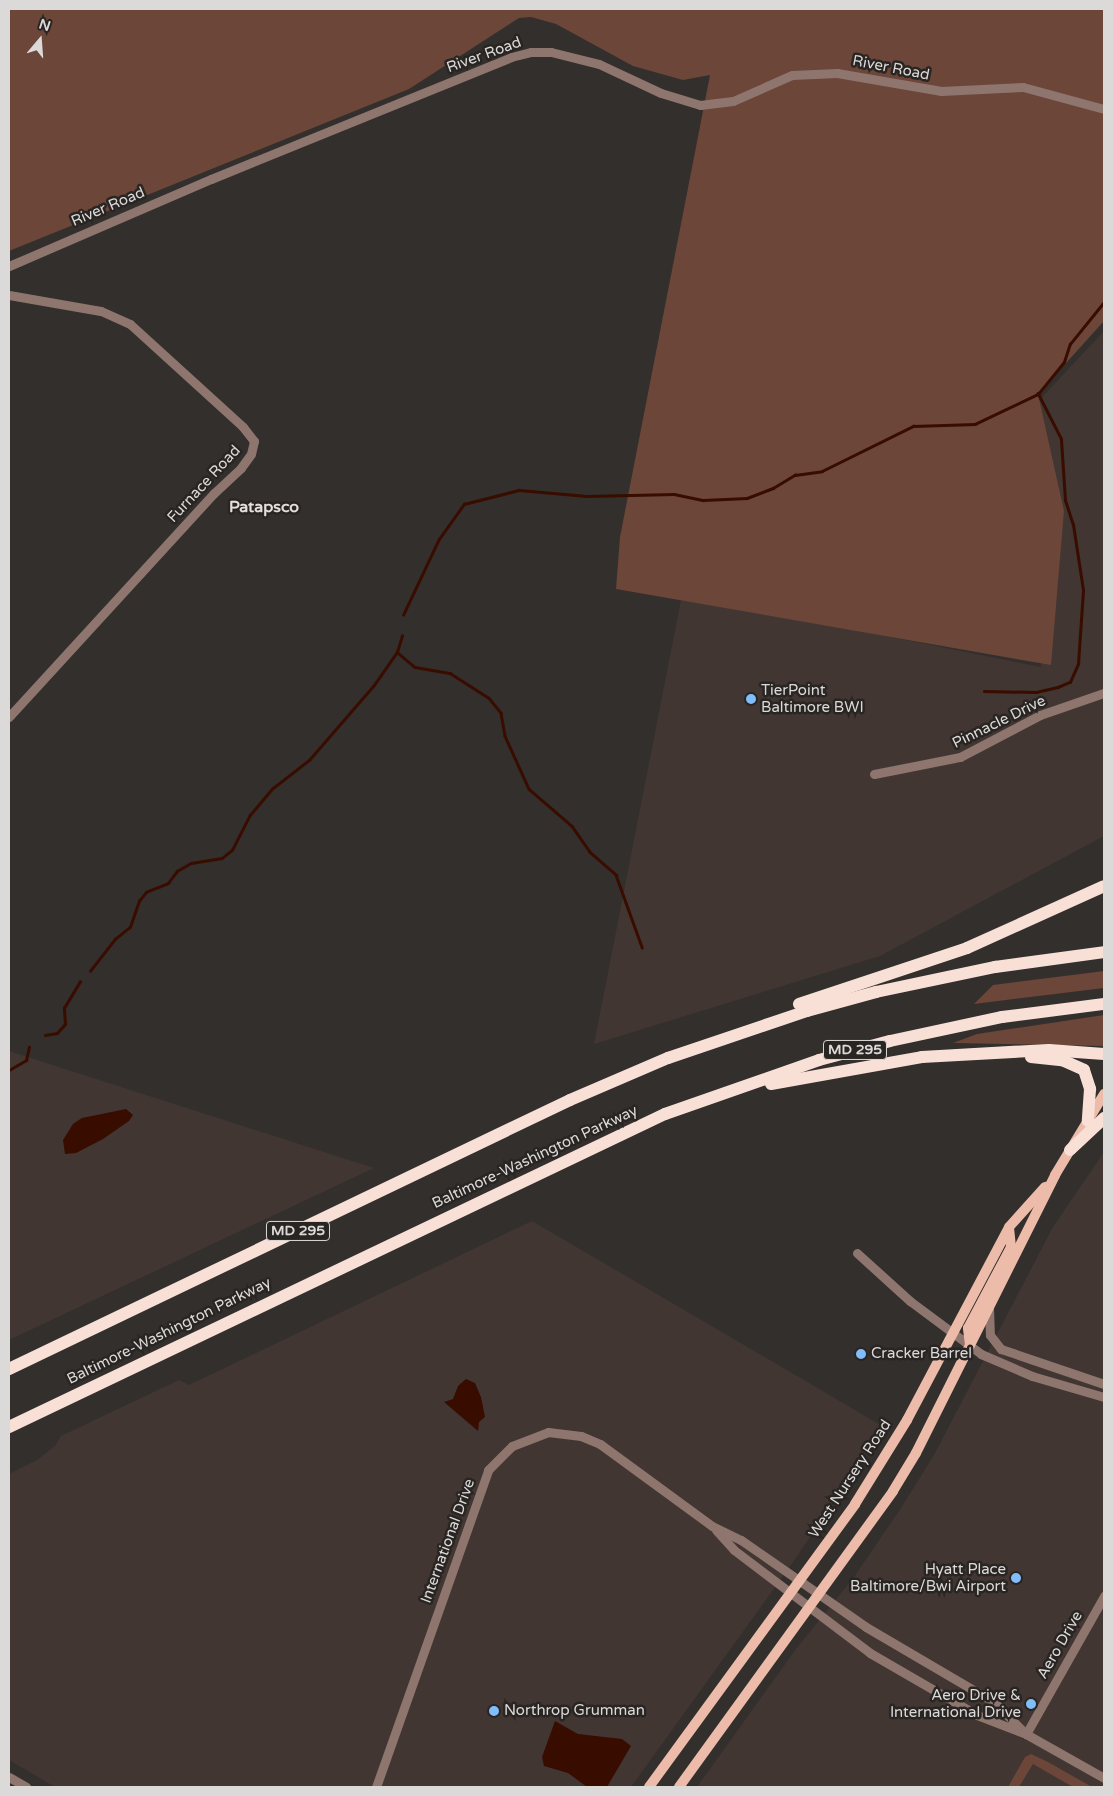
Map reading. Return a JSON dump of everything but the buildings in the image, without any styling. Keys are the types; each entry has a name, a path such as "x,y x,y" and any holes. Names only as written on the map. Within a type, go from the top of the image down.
{"highway":[{"path":"668,1058 732,1027 967,948 1104,886"},
{"name":"MD 295","path":"10,1369 570,1100 668,1058 806,1011 876,992 995,967 1104,952"},
{"name":"Baltimore-Washington Parkway","path":"9,1427 544,1169 617,1138 665,1114 819,1060 944,1029 1104,1004"},
{"path":"617,1138 789,1079 922,1057 1002,1055 1048,1050 1104,1054"},
{"path":"1002,1055 1062,1060 1084,1070 1090,1089 1088,1121"},
{"path":"1070,1150 1104,1118"}],"main road":[{"name":"West Nursery Road","path":"679,1787 822,1593 893,1491 970,1345 1055,1175 1104,1094"},
{"name":"West Nursery Road","path":"649,1787 801,1580 878,1468 1009,1227 1055,1175"},
{"path":"970,1345 968,1328 1011,1247 1009,1227"}],"street":[{"name":"River Road","path":"9,266 211,179 511,57 531,52 551,52 599,64 661,93 700,105 733,102 792,76 837,73 941,91 1023,87 1104,109"},
{"name":"Furnace Road","path":"9,295 77,305 116,316 142,334 243,427 254,441 251,454 241,468 214,493 9,717"},
{"name":"Pinnacle Drive","path":"874,774 960,757 1040,715 1104,693"},
{"path":"857,1253 910,1301 970,1345 1000,1364 1104,1397"},
{"path":"989,1305 990,1335 1001,1349 1104,1384"},
{"name":"International Drive","path":"376,1787 488,1470 512,1446 548,1432 581,1436 600,1444 712,1526 741,1540 822,1593 866,1627 994,1702 1026,1734"},
{"name":"International Drive","path":"712,1526 734,1550 809,1609 870,1653 977,1715 1026,1734 1104,1778"},
{"name":"Aero Drive","path":"1026,1734 1104,1596"},
{"path":"9,1777 26,1787"}],"shaded area":[{"path":"9,9 1104,9 1104,321 1038,394 1064,511 1051,665 616,589 620,537 710,75 683,80 633,66 556,24 531,17 519,18 409,89 9,251"},
{"path":"1104,331 1104,836 880,956 594,1044 682,595 1041,667 1031,409"},
{"path":"1104,971 1104,988 974,1004 993,985"},
{"path":"1104,1015 1104,1046 953,1043 977,1034"},
{"path":"9,1051 374,1168 9,1340"},
{"path":"126,1109 133,1115 129,1121 103,1139 76,1153 65,1154 63,1140 73,1124 82,1118"},
{"path":"1104,1152 1104,1787 697,1787 796,1649 854,1577 901,1508 934,1455 1053,1227"},
{"name":"Northrop Grumman","path":"532,1221 884,1427 791,1565 631,1787 55,1787 9,1760 9,1474 37,1460 55,1446 61,1436 179,1380 189,1385"},
{"path":"466,1379 475,1383 481,1397 485,1417 479,1422 478,1431 444,1402 453,1399 458,1386"},
{"path":"555,1721 578,1734 622,1739 631,1746 607,1787 587,1787 568,1773 544,1766 542,1757"},
{"path":"1031,1754 1092,1787 1073,1787 1033,1764 1019,1787 1008,1787 1025,1757"}],"waterway":[{"path":"403,615 439,539 464,504 519,490 587,496 674,494 703,500 747,498 773,488 795,475 822,471 913,426 975,424 1038,394 1064,362 1070,344 1104,302"},
{"path":"984,691 1036,692 1058,687 1070,682 1078,664 1083,590 1073,525 1065,500 1061,439 1038,394"},
{"path":"90,971 115,939 130,927 139,901 146,892 168,883 177,871 191,863 222,858 232,850 250,815 273,788 309,760 374,685 397,652 402,636"},
{"path":"397,652 415,667 450,673 489,698 501,713 505,736 529,789 572,826 590,852 616,875 642,947"},
{"path":"45,1035 57,1033 65,1024 64,1008 80,981"},
{"path":"9,1070 26,1060 29,1047"}],"place":[{"name":"TierPoint Baltimore BWI","path":"751,699"},
{"name":"Cracker Barrel","path":"861,1354"},
{"name":"Hyatt Place Baltimore/Bwi Airport","path":"1016,1578"},
{"name":"Aero Drive & International Drive","path":"1031,1704"},
{"name":"Northrop Grumman","path":"494,1711"}],"district":[{"name":"Patapsco","path":"264,507"}]}
